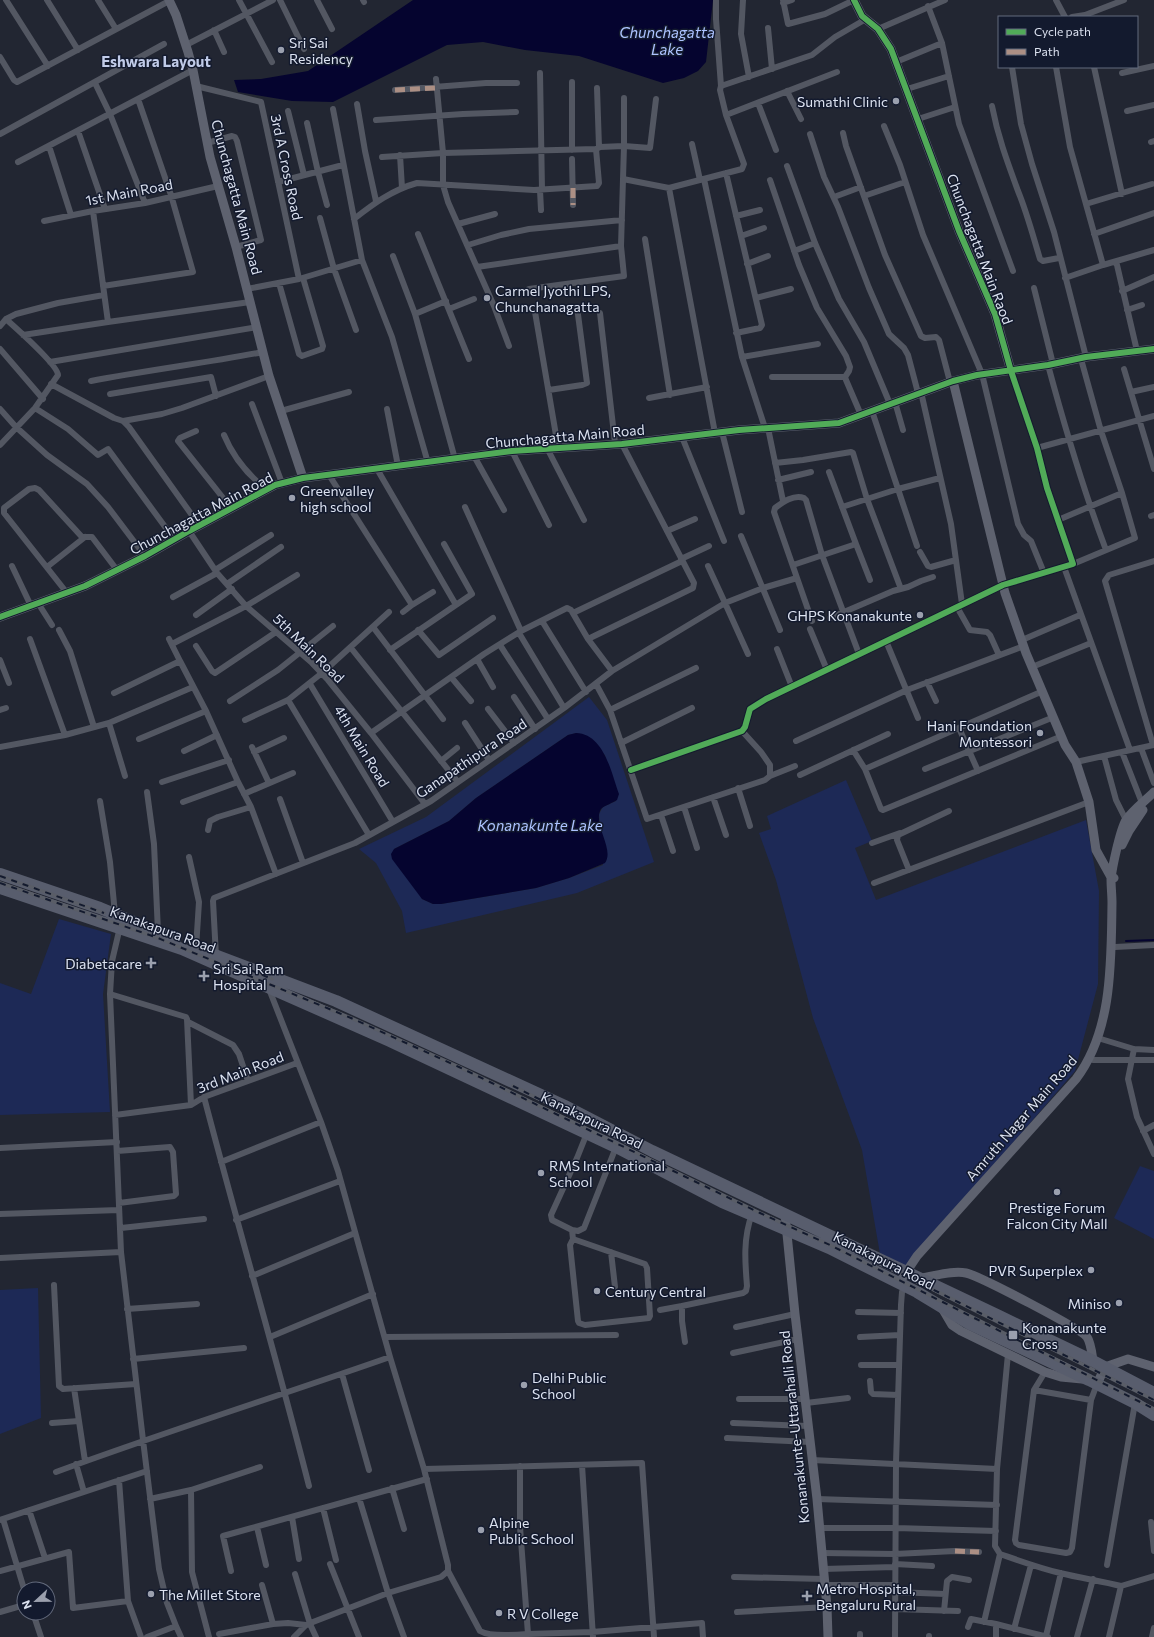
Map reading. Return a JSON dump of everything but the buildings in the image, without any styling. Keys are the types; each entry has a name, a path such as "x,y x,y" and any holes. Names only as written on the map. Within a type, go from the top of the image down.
{"highway":[{"name":"Kanakapura Road","path":"0,874 120,920 182,949 269,981 336,1001 567,1107 652,1151 913,1274 1093,1361 1154,1393"},
{"name":"Kanakapura Road","path":"0,888 120,920 158,932 216,956 616,1147 722,1202 786,1229 902,1284 970,1324 1093,1382 1135,1403 1154,1415"}],"street":[{"path":"6,0 48,66"},
{"path":"47,0 78,50"},
{"path":"98,0 116,29"},
{"path":"0,57 17,82 169,0"},
{"name":"Chunchagatta Main Road","path":"169,0 176,15 193,70 207,143 269,376 303,478"},
{"path":"239,0 272,62"},
{"path":"186,45 273,0"},
{"path":"280,0 304,49"},
{"path":"317,0 332,29"},
{"path":"623,179 669,188 742,169 744,164 726,115 720,90 716,0"},
{"path":"743,0 742,34 749,77"},
{"path":"792,0 783,2 787,23 790,24 825,14 854,0"},
{"name":"Chunchagatta Main Raod","path":"854,0 862,16 878,29 889,45 907,89 959,231 995,314 1011,371 1038,448 1058,520 1073,564"},
{"path":"878,29 928,6 945,0"},
{"path":"1056,0 1064,16"},
{"path":"1085,16 1124,0"},
{"path":"928,6 942,43 959,124 1013,271"},
{"path":"721,86 812,55 835,37 866,19"},
{"path":"768,28 772,68"},
{"path":"214,30 224,52"},
{"path":"896,62 942,43"},
{"path":"0,134 164,44"},
{"path":"1122,73 1154,66"},
{"path":"631,770 742,731 745,728 750,709 792,686 1003,585 1073,564 1135,538 1122,493 1100,431 1054,232 1021,124 1012,68"},
{"path":"1056,68 1070,147 1103,265"},
{"path":"1094,68 1122,194"},
{"path":"18,162 193,70"},
{"path":"726,115 837,72"},
{"path":"540,73 542,210"},
{"path":"907,89 949,76"},
{"path":"436,80 443,154 443,184 448,202 468,245 509,346"},
{"path":"95,82 110,114 145,203"},
{"path":"572,82 572,150"},
{"path":"395,90 437,88 486,83 517,83"},
{"name":"3rd A Cross Road","path":"196,86 261,102 301,278 323,348 302,356 299,354 279,283"},
{"path":"354,220 376,201 402,188 417,183 541,190 598,185 597,88"},
{"path":"787,91 801,119"},
{"path":"529,289 624,276 621,246 624,98"},
{"path":"103,286 193,272 171,197 138,99"},
{"path":"382,157 400,155 572,150 624,146 650,148 656,99"},
{"path":"758,103 776,150"},
{"path":"357,104 364,151 376,201"},
{"path":"1127,111 1154,105"},
{"path":"918,120 955,106"},
{"path":"992,106 998,135 1018,190 1040,259 1043,261 1060,258"},
{"path":"333,109 362,260 392,337 428,463"},
{"path":"288,111 304,175"},
{"path":"376,120 440,115 516,112"},
{"path":"307,123 327,205"},
{"path":"884,126 906,182 923,235 982,374 1018,524 1024,535 1031,541 1044,573"},
{"path":"78,130 105,209"},
{"path":"844,133 846,146 885,255 921,336 925,338 936,337 939,340 952,381 1003,585 1032,667 1062,736 1076,762 1089,802 1096,850 1114,878"},
{"path":"810,134 824,177 834,197 869,288 889,334 904,348 908,355 920,393 951,524 960,605 970,630 984,630 990,635 999,655"},
{"path":"207,143 232,136 235,137 260,241 236,248"},
{"path":"692,144 702,179 742,358 766,428 783,501"},
{"path":"49,146 71,215"},
{"path":"400,155 402,188"},
{"path":"572,159 573,205"},
{"path":"278,182 343,165"},
{"path":"787,166 815,243 839,299 864,342 903,430"},
{"path":"726,173 762,325 760,328 736,333"},
{"path":"770,180 794,251 817,308 846,356 850,367 845,377"},
{"path":"864,196 906,182"},
{"path":"1086,204 1152,184"},
{"name":"1st Main Road","path":"44,221 93,211 145,203 218,186"},
{"path":"834,197 860,187"},
{"path":"669,188 707,387 742,512"},
{"path":"736,216 760,210"},
{"path":"93,211 108,322"},
{"path":"1094,234 1154,213"},
{"path":"458,224 495,214"},
{"path":"320,218 334,269 356,330"},
{"path":"468,245 501,235 530,229 622,220"},
{"path":"741,236 764,228"},
{"path":"418,234 469,359"},
{"path":"645,238 670,395"},
{"path":"794,251 815,243"},
{"path":"477,267 621,246"},
{"path":"1065,278 1113,261 1115,262 1154,250"},
{"path":"393,256 415,314 455,459"},
{"path":"747,264 768,256"},
{"path":"247,289 301,278 362,260"},
{"path":"1115,262 1117,265 1137,350"},
{"path":"1122,291 1154,277"},
{"path":"1034,288 1068,439 1090,507 1106,550"},
{"path":"756,298 791,289"},
{"path":"0,445 35,408 59,373 23,335 2,322 16,314 58,303 104,295"},
{"path":"449,309 474,299"},
{"path":"415,314 446,301"},
{"path":"23,335 250,302"},
{"path":"1127,310 1142,305"},
{"path":"549,390 587,383 576,307"},
{"path":"535,312 558,447"},
{"path":"588,639 693,588 694,584 619,443 600,313"},
{"path":"50,362 257,327"},
{"path":"742,358 818,344"},
{"path":"0,349 42,399"},
{"name":"Chunchagatta Main Road","path":"0,617 86,586 267,490 303,478 512,451 619,443 719,432 839,423 952,381 982,374 1011,371 1137,350 1154,349"},
{"path":"91,381 205,363 263,352"},
{"path":"1124,369 1154,470"},
{"path":"123,421 162,414 269,376"},
{"path":"110,394 211,377 216,396"},
{"path":"772,377 845,377"},
{"path":"845,377 861,415"},
{"path":"51,384 114,418 123,421 129,427 199,525"},
{"path":"649,398 707,387"},
{"path":"1131,392 1154,387"},
{"path":"281,411 349,392"},
{"path":"252,404 282,484"},
{"path":"35,408 68,429 98,455 108,449 174,539"},
{"path":"0,409 16,427 47,455 87,484 108,507 145,556"},
{"path":"387,409 398,466"},
{"path":"872,411 919,549 928,566 946,564 956,560"},
{"path":"1038,448 1154,416"},
{"path":"196,431 180,438 178,441 231,508"},
{"path":"224,435 230,449 246,471 267,490"},
{"path":"682,437 724,541"},
{"path":"547,448 584,520"},
{"path":"512,451 549,525"},
{"path":"775,463 851,452 853,453 867,500 901,589"},
{"path":"474,456 504,510"},
{"path":"377,469 456,605"},
{"path":"778,480 811,472"},
{"path":"829,472 870,580"},
{"path":"329,475 412,605"},
{"path":"842,507 898,489 940,478"},
{"path":"67,593 4,514 4,508 29,489 35,488 82,537 85,538"},
{"path":"1058,520 1122,493"},
{"path":"812,621 774,512 775,508 783,501 798,496 804,498 822,555 859,654"},
{"path":"465,507 520,632 564,708"},
{"path":"667,531 695,519"},
{"name":"5th Main Road","path":"189,531 216,571 246,606 322,673 371,733 425,804"},
{"path":"173,596 216,571 271,535"},
{"path":"741,536 780,630"},
{"path":"47,567 85,538 92,537 117,570"},
{"path":"390,650 472,594 444,544"},
{"path":"793,565 856,544"},
{"path":"573,613 709,546"},
{"path":"227,584 281,547"},
{"path":"1076,762 1153,745 1105,581 1109,575 1154,561"},
{"path":"12,566 34,604 52,625"},
{"path":"708,566 748,654"},
{"path":"1064,567 1080,615 1130,750"},
{"path":"276,874 251,807 206,711 170,641 246,606 297,575"},
{"path":"830,618 933,577"},
{"name":"Ganapathipura Road","path":"216,956 214,898 355,843 425,804 535,729 612,671 725,603 763,588 797,578"},
{"path":"196,615 232,589"},
{"path":"403,612 433,592"},
{"path":"371,733 477,659 520,632 567,608 571,610 588,639 612,671"},
{"path":"246,720 288,700 310,684 389,612"},
{"path":"796,741 907,690 999,655 1046,629 1080,615"},
{"path":"418,630 439,655 493,618"},
{"path":"542,621 586,692"},
{"path":"230,701 301,654 333,626"},
{"path":"373,627 443,719"},
{"path":"810,629 827,670"},
{"path":"59,630 70,651 94,727"},
{"path":"196,646 212,671 215,673 276,632"},
{"path":"30,639 65,735"},
{"path":"886,641 918,718"},
{"path":"1032,667 1091,643"},
{"path":"500,645 548,719"},
{"path":"350,648 458,782"},
{"path":"777,649 792,686"},
{"path":"477,659 494,687"},
{"path":"0,660 9,683"},
{"path":"114,693 180,661"},
{"path":"610,710 696,668"},
{"path":"451,676 471,701"},
{"path":"927,682 936,701"},
{"name":"4th Main Road","path":"310,684 393,822"},
{"path":"596,684 610,710 646,819 765,780 770,776 795,766"},
{"path":"0,747 65,735 109,723 193,686"},
{"path":"865,770 1043,691"},
{"path":"514,697 535,729"},
{"path":"288,700 369,835"},
{"path":"621,743 692,708"},
{"path":"488,709 514,743"},
{"path":"139,740 206,711"},
{"path":"925,769 1054,717"},
{"path":"109,723 125,776"},
{"path":"465,723 489,760"},
{"path":"959,728 978,772"},
{"path":"742,731 761,752 770,765 770,776"},
{"path":"800,775 888,734"},
{"path":"184,751 217,735"},
{"path":"853,750 865,770 881,809 883,810 1062,736"},
{"path":"269,783 253,749 284,738"},
{"path":"441,761 457,748"},
{"path":"1141,748 1154,783"},
{"path":"1122,752 1142,803"},
{"path":"1104,756 1116,800 1126,820"},
{"path":"162,782 229,760"},
{"path":"244,794 293,773"},
{"path":"183,802 238,782"},
{"path":"738,788 750,826"},
{"path":"147,792 154,844 158,932"},
{"name":"Amruth Nagar Main Road","path":"913,1274 917,1256 1076,1079 1089,1060 1104,1013 1111,959 1114,878 1122,832 1126,820 1154,792"},
{"path":"713,797 726,835"},
{"path":"280,799 303,863"},
{"name":"Amruth Nagar Main Road","path":"902,1284 913,1274 918,1264 1079,1081 1093,1060 1101,1040 1107,1017 1115,946 1114,878 1122,846 1136,819 1154,799"},
{"path":"100,801 120,920 112,961 110,994 121,1252 142,1440 159,1569 167,1603 181,1637"},
{"path":"874,883 1089,802"},
{"path":"208,830 210,821 218,817 251,807"},
{"path":"684,807 697,848"},
{"path":"872,842 900,833 949,811"},
{"path":"661,815 672,851"},
{"path":"900,833 897,836 897,840 910,870"},
{"path":"189,857 199,902 196,948"},
{"path":"1115,946 1154,945"},
{"path":"269,981 297,1063 321,1122 340,1181 390,1357 427,1479 446,1554 448,1571 480,1631 484,1634 491,1635 529,1636 592,1634 702,1623 703,1637"},
{"path":"110,994 186,1017 188,1022 233,1045 239,1054 248,1081"},
{"name":"3rd Main Road","path":"188,1022 191,1105 204,1097 297,1063"},
{"path":"1101,1040 1134,1049 1154,1050"},
{"path":"1134,1049 1128,1079 1137,1117 1154,1154"},
{"path":"1093,1060 1154,1060"},
{"path":"204,1097 236,1220 286,1394 309,1486"},
{"path":"115,1115 191,1105"},
{"path":"221,1162 321,1122"},
{"path":"1143,1130 1154,1125"},
{"path":"586,1133 577,1158 550,1215 552,1220 572,1230 578,1231 584,1228 616,1147"},
{"path":"0,1148 117,1142"},
{"path":"0,1214 119,1207 174,1196 176,1194 173,1152 170,1147 117,1150"},
{"path":"236,1220 340,1181"},
{"path":"660,1310 743,1293 746,1291 747,1286 744,1250 747,1226 752,1214"},
{"name":"Konanakunte-Uttarahalli Road","path":"786,1214 786,1229 795,1314 820,1528 828,1637"},
{"path":"121,1228 204,1219"},
{"path":"572,1230 573,1238 570,1245 578,1321 581,1324 647,1319 650,1316 647,1266 573,1238"},
{"path":"252,1276 355,1233"},
{"path":"0,1258 121,1252"},
{"path":"611,1252 615,1287"},
{"path":"913,1274 966,1273 1001,1289 1084,1334 1088,1338 1093,1361"},
{"path":"895,1637 896,1464 902,1284"},
{"path":"54,1285 59,1386 64,1389 136,1384"},
{"path":"270,1336 373,1294"},
{"path":"128,1309 198,1304"},
{"path":"682,1306 682,1321 685,1342"},
{"path":"942,1308 952,1325 960,1332 1045,1372 1061,1377 1093,1382"},
{"path":"858,1312 901,1313"},
{"path":"736,1327 795,1314"},
{"path":"385,1337 616,1335"},
{"path":"860,1337 900,1335"},
{"path":"733,1353 798,1339"},
{"path":"133,1359 244,1348"},
{"path":"1008,1354 997,1469 995,1546 1000,1554 1031,1565 1061,1573 1121,1586 1154,1576"},
{"path":"56,1472 142,1440 286,1394 390,1357"},
{"path":"1045,1372 1034,1390 1015,1540 1019,1545 1066,1553 1070,1552 1072,1548 1093,1382 1105,1367 1128,1359 1154,1367"},
{"path":"861,1365 899,1365"},
{"path":"342,1374 369,1470"},
{"path":"870,1381 871,1392 874,1394 898,1395"},
{"path":"74,1388 85,1461"},
{"path":"1034,1390 1091,1400"},
{"path":"739,1399 806,1401 848,1398"},
{"path":"1107,1565 1135,1403"},
{"path":"52,1423 79,1420"},
{"path":"733,1423 808,1426"},
{"path":"727,1438 810,1442"},
{"path":"812,1460 997,1469"},
{"path":"424,1469 642,1463 654,1637"},
{"path":"76,1464 84,1492"},
{"path":"582,1465 592,1634"},
{"path":"520,1466 520,1526 529,1636"},
{"path":"150,1499 191,1490 260,1467"},
{"path":"21,1581 1,1519 147,1471"},
{"path":"232,1571 222,1536 427,1479"},
{"path":"119,1480 128,1601 141,1637"},
{"path":"392,1488 404,1529"},
{"path":"191,1490 192,1572 209,1637"},
{"path":"359,1498 388,1593 404,1637"},
{"path":"817,1499 996,1505"},
{"path":"323,1508 336,1560"},
{"path":"29,1510 45,1558"},
{"path":"292,1517 299,1559"},
{"path":"1151,1522 1154,1551"},
{"path":"258,1527 266,1566"},
{"path":"820,1528 896,1528 996,1531"},
{"path":"822,1553 896,1554 955,1551 980,1552"},
{"path":"0,1571 69,1552 73,1608 128,1601"},
{"path":"984,1622 1000,1554"},
{"path":"330,1564 359,1637"},
{"path":"1014,1629 1031,1565"},
{"path":"823,1569 932,1566"},
{"path":"294,1637 308,1624 388,1593 441,1577 448,1571"},
{"path":"968,1627 971,1619 1047,1637 1061,1573"},
{"path":"295,1574 308,1624 316,1637"},
{"path":"734,1577 895,1585"},
{"path":"944,1611 946,1585 950,1578 969,1580"},
{"path":"1077,1637 1093,1579"},
{"path":"262,1585 273,1624"},
{"path":"1109,1637 1121,1586"},
{"path":"895,1592 945,1594"},
{"path":"0,1612 16,1607"},
{"path":"736,1612 827,1607"},
{"path":"895,1609 958,1611"},
{"path":"36,1621 41,1637"},
{"path":"219,1634 273,1624 308,1624"},
{"path":"996,1624 996,1637"},
{"path":"147,1637 176,1626"},
{"path":"1152,1637 1154,1628"}],"shaded area":[{"path":"589,697 607,720 654,862 577,893 406,933 402,911 376,863 359,849 426,817","holes":["577,733 605,755 616,801 603,807 599,814 603,865 569,878 536,888 441,904 433,904 422,899 394,849 449,821 476,798 568,735"]},
{"path":"846,780 872,841 855,848 876,900 1086,820 1099,891 1098,984 1075,1071 906,1267 880,1254 862,1150 813,1018 776,880 759,833 771,829 767,816"},
{"path":"59,919 111,934 103,994 110,1112 0,1115 0,983 31,994"},
{"path":"1140,1166 1154,1171 1154,1239 1114,1218"},
{"path":"38,1288 41,1418 0,1434 0,1290"}],"water":[{"name":"Chunchagatta Lake","path":"413,0 713,0 706,62 698,71 684,78 663,83 579,56 525,50 483,42 447,45 333,102 292,101 238,92 234,80 261,79 308,71"},
{"name":"Konanakunte Lake","path":"576,733 586,735 600,747 609,765 619,794 617,800 601,809 599,815 599,822 607,851 605,863 569,878 536,888 441,904 433,904 422,899 392,859 391,854 394,849 449,821 476,798 568,735"}],"waterway":[{"path":"1126,941 1154,940"}],"railway":[{"path":"0,876 104,913"},
{"path":"0,883 158,938 351,1018 459,1067 760,1213 832,1246 1154,1409"},
{"path":"229,961 272,979"},
{"path":"513,1086 579,1119"},
{"path":"880,1263 1154,1400"}],"marked path":[{"path":"395,90 437,88"},
{"path":"573,188 573,205"},
{"path":"955,1551 979,1552"}],"cycle path":[{"path":"631,770 742,731 745,727 750,709 766,699 1003,585 1073,564 1047,488 1037,448 1011,371 995,314 959,231 891,49 878,29 862,16 854,0"},
{"path":"0,617 85,586 145,556 275,485 303,478 512,451 622,444 739,430 839,423 953,381 977,375 1048,365 1086,357 1154,349"}],"place":[{"name":"Sri Sai Residency","path":"281,50"},
{"name":"Sumathi Clinic","path":"896,101"},
{"name":"Carmel Jyothi LPS, Chunchanagatta","path":"487,298"},
{"name":"Greenvalley high school","path":"292,498"},
{"name":"GHPS Konanakunte","path":"920,615"},
{"name":"Hani Foundation Montessori","path":"1040,733"},
{"name":"Diabetacare","path":"151,963"},
{"name":"Sri Sai Ram Hospital","path":"204,976"},
{"name":"RMS International School","path":"541,1173"},
{"name":"Prestige Forum Falcon City Mall","path":"1057,1192"},
{"name":"PVR Superplex","path":"1091,1270"},
{"name":"Century Central","path":"597,1291"},
{"name":"Miniso","path":"1119,1303"},
{"name":"Konanakunte Cross","path":"1013,1335"},
{"name":"Delhi Public School","path":"524,1385"},
{"name":"Alpine Public School","path":"481,1530"},
{"name":"The Millet Store","path":"151,1594"},
{"name":"Metro Hospital, Bengaluru Rural","path":"807,1596"},
{"name":"R V College","path":"499,1613"}],"district":[{"name":"Eshwara Layout","path":"156,61"}]}
